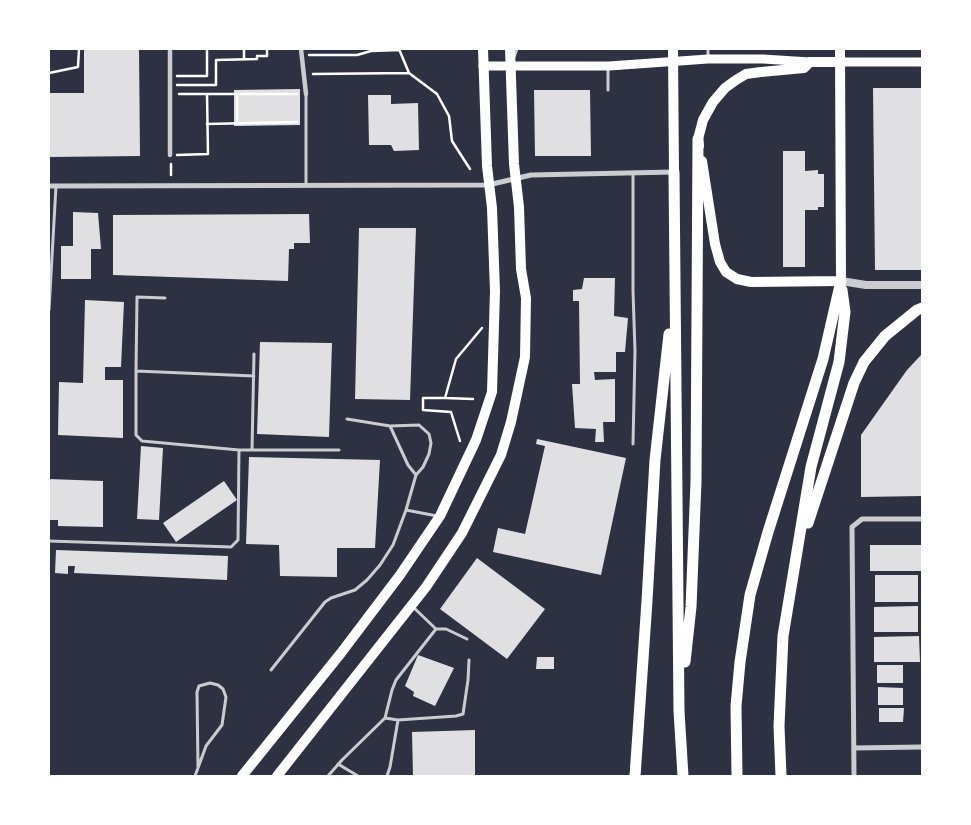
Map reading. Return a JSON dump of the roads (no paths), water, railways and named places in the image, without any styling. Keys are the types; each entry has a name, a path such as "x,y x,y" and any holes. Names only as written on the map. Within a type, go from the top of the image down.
{"highway":[{"path":"680,710 691,607 696,481 698,139"},
{"path":"674,172 680,710 684,776"},
{"path":"780,776 779,726 782,651 811,467 839,362 845,312 841,281"},
{"path":"737,776 736,706 740,662 750,595 822,359 841,281"},
{"path":"635,776 655,460 675,283"},
{"path":"796,560 854,384 864,362 885,336 922,308"}],"main road":[{"path":"242,776 341,653 400,575 440,516 476,440 492,392 495,291 492,208 488,185 483,49"},
{"path":"277,776 426,587 462,533 501,455 511,422 525,357 526,298 521,269 510,49"},
{"path":"673,49 674,172"},
{"path":"810,62 804,68 746,74 725,88 713,102 703,120 698,139 715,244 720,262 726,272 737,279 751,282 841,281 840,49"},
{"path":"483,66 608,66 763,59 810,62 922,62"}],"street":[{"path":"170,49 170,155"},
{"path":"301,49 306,94"},
{"path":"49,186 488,185 531,175 674,172"},
{"path":"841,281 866,285 922,285"},
{"path":"854,776 852,527 862,519 922,519"},
{"path":"854,748 922,747"}],"lane":[{"path":"511,66 517,49"},
{"path":"708,49 708,60"},
{"path":"608,66 608,90"},
{"path":"306,94 306,185"},
{"path":"632,444 636,351 632,292 633,173"},
{"path":"49,310 56,186"},
{"path":"165,298 137,297 136,435 142,441 239,450 338,450"},
{"path":"252,450 254,354"},
{"path":"136,371 254,376"},
{"path":"271,670 325,602 355,590 380,565 393,545 416,475 423,467 429,454 431,443 429,434 419,426 390,426 347,419"},
{"path":"390,426 408,465 416,475"},
{"path":"49,541 231,547 238,540 239,450"},
{"path":"406,510 440,516"},
{"path":"411,606 436,629 446,629 467,639"},
{"path":"328,776 384,718 396,680 436,629"},
{"path":"384,718 398,720 463,714 469,660"},
{"path":"195,776 198,768 206,746 222,724 226,697 223,689 210,684 199,686 197,692 198,768"},
{"path":"387,776 398,720"},
{"path":"338,764 358,776"}]}
